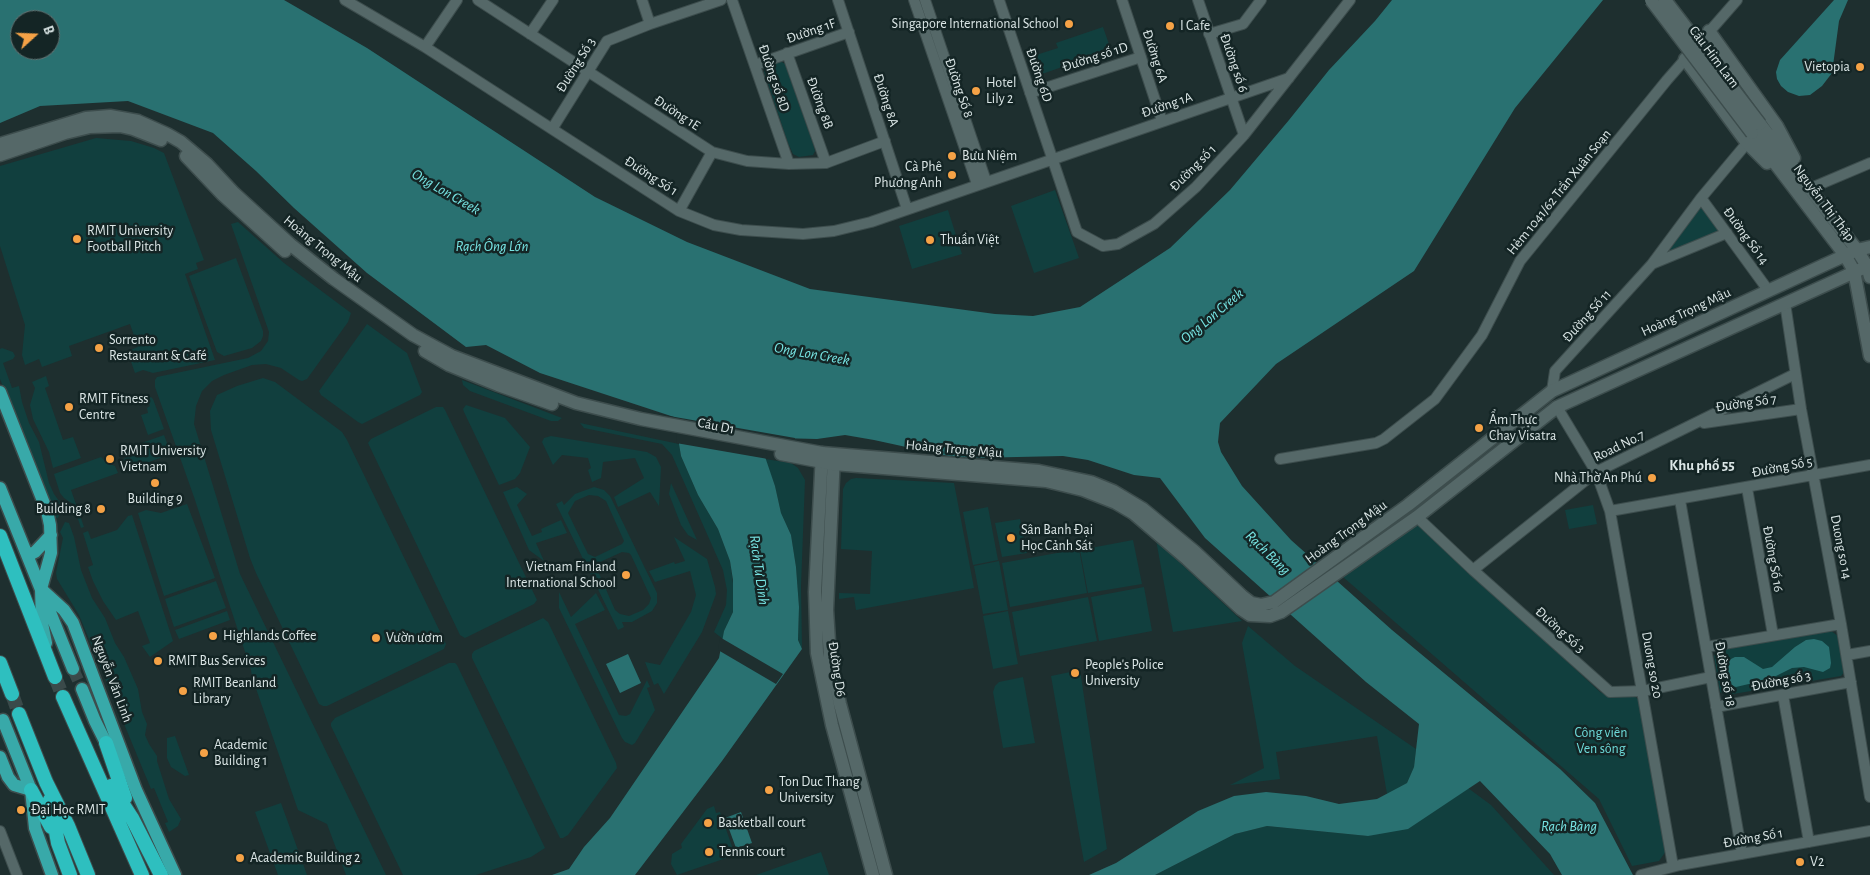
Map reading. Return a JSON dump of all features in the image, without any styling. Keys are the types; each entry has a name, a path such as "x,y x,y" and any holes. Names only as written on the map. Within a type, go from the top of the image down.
{"highway":[{"name":"Nguyễn Văn Linh","path":"0,536 55,677"},
{"path":"0,663 12,694"},
{"path":"63,697 90,754 142,875"},
{"path":"19,714 46,782 68,826 88,875"},
{"path":"106,743 132,818"},
{"path":"90,754 132,818 161,875"},
{"path":"46,782 58,843"},
{"path":"31,790 58,843 70,875"}],"main road":[{"name":"Cầu Him Lam","path":"1651,0 1753,133"},
{"name":"Cầu Him Lam","path":"1666,0 1753,133"},
{"path":"1709,31 1777,126 1806,192"},
{"path":"1685,59 1806,192"},
{"name":"Hoàng Trọng Mậu","path":"0,144 86,118 110,116 138,121 167,134 197,155 234,193 298,251 450,361"},
{"name":"Hoàng Trọng Mậu","path":"0,155 65,133 90,127 120,126 164,141 178,149 197,166 223,195 287,253 340,294 409,342 498,385 639,423"},
{"name":"Nguyễn Thị Thập","path":"1753,133 1806,192 1864,248 1869,269"},
{"name":"Nguyễn Thị Thập","path":"1806,192 1854,271 1870,356"},
{"name":"Hoàng Trọng Mậu","path":"1342,561 1408,505 1552,391 1768,290 1864,248"},
{"name":"Hoàng Trọng Mậu","path":"789,451 828,458 1046,481 1098,495 1133,513 1251,603 1261,606 1274,602 1417,517 1557,407 1854,271 1869,269"},
{"path":"1699,322 1704,339"},
{"path":"1552,391 1557,407"},
{"path":"0,392 47,511 51,535 51,553 41,589"},
{"name":"Cầu D1","path":"639,423 789,451"},
{"name":"Đường D6","path":"828,458 815,592 817,653 886,875"},
{"name":"Nguyễn Văn Linh","path":"0,488 73,669"},
{"path":"26,552 31,554 35,552 51,535"},
{"name":"Nguyễn Văn Linh","path":"41,589 42,623 50,662"},
{"name":"Nguyễn Văn Linh","path":"41,589 58,604 73,623 136,790 174,875"},
{"name":"Nguyễn Văn Linh","path":"82,689 106,743 123,774 136,790"},
{"name":"Đường D6","path":"830,692 873,875"},
{"path":"2,720 31,790 35,828 52,875"},
{"path":"0,757 8,777 14,785 31,790"}],"street":[{"name":"Đường Số 1","path":"346,0 425,47 679,211 714,226 803,234 834,230 871,222 1052,158"},
{"path":"425,47 457,0"},
{"name":"Đường 1E","path":"478,0 712,152 748,161 789,164 826,162 885,141"},
{"path":"530,34 552,0"},
{"path":"642,0 650,24"},
{"name":"Đường Số 3","path":"552,129 607,41 721,0"},
{"name":"Đường số 8D","path":"732,0 789,164"},
{"name":"Đường 8A","path":"838,0 907,209"},
{"name":"Đường Số 8","path":"914,0 982,182"},
{"name":"Đường Số 8","path":"925,0 982,182"},
{"name":"Đường 6D","path":"999,0 1052,158"},
{"name":"Đường 6A","path":"1122,0 1162,121"},
{"name":"Đường số 6","path":"1198,0 1244,135"},
{"path":"1210,34 1243,24 1261,0"},
{"name":"Đường số 1","path":"1052,158 1077,232 1103,246 1118,244 1154,224 1196,187 1244,135 1350,0"},
{"name":"Hẻm 1041/62 Trần Xuân Soạn","path":"1280,459 1376,443 1384,439 1435,399 1482,335 1520,261 1685,59 1737,0"},
{"name":"Đường 1F","path":"754,65 849,32"},
{"name":"Đường 8B","path":"787,54 826,162"},
{"name":"Đường số 1D","path":"1030,93 1141,57"},
{"name":"Đường 1A","path":"1052,158 1290,78"},
{"name":"Đường Số 11","path":"1552,391 1555,372 1652,264 1753,133"},
{"path":"679,211 712,152"},
{"path":"1806,192 1870,163"},
{"name":"Đường Số 14","path":"1701,198 1768,290"},
{"name":"Đường Số 11","path":"1652,264 1728,233"},
{"name":"Duong so 14","path":"1784,303 1801,410 1847,655 1870,797"},
{"name":"Road No.7","path":"1473,570 1596,472 1795,374"},
{"name":"Duong so 20","path":"1557,407 1596,472 1610,511 1673,866"},
{"name":"Đường Số 7","path":"1696,424 1801,410"},
{"name":"Đường Số 5","path":"1610,511 1870,465"},
{"name":"Đường Số 16","path":"1747,488 1773,635"},
{"name":"Đường số 18","path":"1680,500 1742,854"},
{"name":"Đường Số 3","path":"1417,517 1473,570 1610,692 1642,690 1711,677"},
{"path":"1706,647 1841,624"},
{"path":"1847,655 1870,651"},
{"name":"Đường số 3","path":"1716,707 1851,682"},
{"path":"1783,695 1809,842"},
{"path":"0,831 17,875"},
{"name":"Đường Số 1","path":"1641,875 1673,866 1870,831"}],"green space":[{"path":"1103,27 1111,50 1042,74 1036,55 1058,48 1056,43"},
{"path":"780,61 785,64 813,144 815,151 813,155 799,157 793,154 788,143 764,72 765,66"},
{"path":"96,138 131,141 164,153 204,260 196,263 198,269 185,274 215,360 153,373 143,370 135,373 129,356 125,357 123,353 138,347 130,324 69,346 72,356 42,367 39,359 25,365 22,355 25,325 0,246 0,166"},
{"path":"1055,190 1079,258 1034,273 1011,206"},
{"path":"1698,207 1702,208 1718,229 1716,234 1666,254 1665,253"},
{"name":"Thuần Việt","path":"948,210 962,254 912,269 899,226"},
{"path":"238,222 284,263 351,313 348,322 307,379 299,380 281,368 266,364 252,365 224,375 212,381 202,391 196,406 194,424 240,574 386,875 346,875 327,824 298,810 252,677 194,497 155,387 157,377 248,358 261,351 268,341 269,332 231,224"},
{"path":"236,258 263,331 263,336 261,341 252,348 224,356 217,352 189,276"},
{"path":"367,324 407,353 422,392 420,395 362,424 321,395 319,391"},
{"path":"0,349 13,352 15,356 13,359 3,363 12,388 19,386 29,423 39,442 49,483 62,505 58,518 54,517 0,379"},
{"path":"46,376 49,386 45,388 63,440 73,437 81,458 53,468 49,452 33,419 30,405 35,388 32,382"},
{"path":"263,378 275,382 342,432 446,644 444,649 327,706 319,704 256,573 211,430 210,411 217,395 237,386"},
{"path":"462,380 562,418 558,421 551,421 470,391 463,385"},
{"path":"151,397 164,429 148,435 141,415 148,413 147,408 150,406 147,398"},
{"path":"466,405 505,418 530,447 520,473 515,479 499,485 464,412 463,409"},
{"path":"436,407 443,407 445,410 537,600 534,604 465,638 460,635 368,443 371,439"},
{"path":"580,423 679,444 681,456 698,495 718,529 730,561 735,598 733,612 724,631 723,639 714,632 726,605 727,590 723,570 672,455 662,444 584,428"},
{"path":"164,435 171,454 124,471 121,463 126,457 128,448"},
{"path":"551,436 647,452 656,457 661,467 659,506 650,492 618,507 614,497 644,478 635,458 603,462 601,478 592,482 588,470 591,468 588,458 562,455 553,465 542,442 544,438"},
{"path":"101,457 107,463 115,466 118,473 71,490 84,527 81,528 73,504 60,493 54,474"},
{"path":"765,459 791,463 798,468 805,480 801,586 802,649 798,640 799,607 791,535 781,513 775,486"},
{"path":"856,478 954,483 974,588 856,610 854,597 839,599 839,593 870,594 872,551 841,549 843,489 846,483"},
{"path":"671,483 697,540 688,535 681,525 669,494"},
{"path":"517,487 527,494 517,505 532,536 542,532 541,529 561,520 567,533 536,543 544,561 529,550 503,492"},
{"path":"594,487 604,490 610,496 657,593 657,603 652,611 632,622 622,622 624,627 618,630 556,504 562,501 564,505 575,494","holes":["589,495 598,496 606,501 624,541 622,544 595,557 588,554 568,513 575,501","622,552 631,555 651,598 649,604 643,610 629,616 620,614 615,610 597,569 600,562"]},
{"path":"187,504 215,578 164,596 138,513 146,510 161,513"},
{"path":"1593,505 1597,524 1569,529 1565,510"},
{"path":"988,507 998,560 973,565 963,512"},
{"path":"132,515 173,641 150,657 142,646 150,643 138,611 116,620 103,601 88,567 93,565 83,533 88,531 91,539 117,530 128,516"},
{"name":"Sân Banh Đại Học Cảnh Sát","path":"1020,519 1027,553 1002,557 995,523"},
{"path":"65,522 69,523 74,537 81,570 92,598 105,618 138,689 142,712 147,724 145,735 157,756 169,799 181,819 178,826 169,832 165,823 168,822 154,788 151,789 79,615 57,579 56,573 63,538 60,532"},
{"name":"Công viên Ven sông","path":"1414,525 1421,526 1600,692 1611,697 1634,696 1639,700 1666,851 1659,861 1632,866 1599,799 1343,577 1408,527"},
{"path":"674,537 707,559 716,594 702,632 664,694 658,683 654,685 645,662 660,665 691,612 696,595 690,571 655,582 649,571 674,562 675,564 685,561"},
{"path":"1133,540 1142,584 1088,593 1080,550"},
{"path":"1156,540 1242,621 1173,632"},
{"path":"1079,549 1087,593 1010,607 1002,563"},
{"path":"999,561 1008,610 983,614 974,566"},
{"path":"216,581 226,608 174,627 165,599"},
{"path":"1144,587 1152,631 1099,641 1091,597"},
{"path":"559,592 571,617 596,593 605,610 575,624 619,715 626,716 630,714 647,680 650,687 647,688 655,710 632,745 625,742 622,738 559,608"},
{"path":"1088,597 1097,641 1020,656 1012,612"},
{"path":"227,611 230,620 179,639 175,630"},
{"path":"1008,611 1018,664 993,669 983,616"},
{"path":"543,618 548,622 617,768 568,835 563,838 560,838 472,658 474,651"},
{"path":"1248,626 1295,666 1416,749 1414,767 1407,783 1387,794 1377,736 1276,752 1280,779 1230,785 1264,768 1242,643"},
{"path":"1831,631 1838,636 1845,671 1841,676 1727,695 1720,692 1714,656 1718,650"},
{"path":"449,663 457,665 545,848 531,857 476,875 403,875 331,723 335,718"},
{"path":"1080,670 1107,849 1084,862 1051,676"},
{"path":"1023,677 1035,743 1003,748 993,692 999,682"},
{"path":"175,736 189,775 185,776 171,767 167,758 167,738"},
{"path":"1468,788 1491,805 1554,875 1155,875 1235,834 1267,826 1368,836 1448,802"},
{"path":"281,803 307,875 278,875 255,812"},
{"path":"714,806 716,813 720,812 735,855 677,875 671,864 672,854 682,848 681,844 707,809"},
{"path":"821,852 829,875 756,875"}],"water":[{"name":"Rạch Ông Lớn","path":"0,0 284,0 367,48 595,197 687,242 810,289 995,314 1033,316 1080,307 1170,248 1230,190 1329,70 1392,0 1603,0 1515,108 1414,271 1276,364 1220,423 1218,442 1221,452 1242,486 1291,540 1392,630 1560,769 1595,803 1633,875 1562,875 1550,854 1480,781 1408,829 1368,836 1267,826 1235,834 1155,875 1089,875 1116,863 1198,811 1234,796 1266,792 1306,796 1339,804 1377,799 1407,783 1414,767 1419,724 1366,682 1205,538 1160,478 1134,475 1088,460 1063,456 972,458 943,455 845,435 817,439 778,438 761,445 775,486 781,513 791,535 799,607 798,640 802,649 722,761 635,875 552,875 569,869 584,847 610,818 719,658 724,631 733,612 733,580 730,561 718,529 698,495 681,456 679,444 680,425 674,417 540,373 486,345 466,347 367,273 213,133 128,101 40,106 0,123"},
{"path":"1834,0 1848,0 1839,21 1832,73 1822,86 1810,95 1799,96 1788,92 1777,79 1776,72 1780,60"},
{"path":"1806,640 1822,641 1829,647 1830,668 1823,672 1804,667 1792,668 1770,679 1736,687 1729,685 1723,679 1721,671 1725,662 1735,657 1744,657 1763,669 1772,667 1795,647"},
{"path":"628,654 641,683 620,693 606,664"},
{"path":"741,812 752,843 736,848 725,818"}],"pier":[{"path":"658,414 795,438 795,440 778,440 764,446 768,459 676,443 677,426 672,419"},
{"path":"720,638 783,674 776,684 718,650"}],"tunnel":[{"path":"73,669 82,689"},
{"path":"55,677 63,697"},
{"path":"12,694 19,714"}],"place":[{"name":"Singapore International School","path":"1069,24"},
{"name":"I Cafe","path":"1170,26"},
{"name":"Vietopia","path":"1860,67"},
{"name":"Hotel Lily 2","path":"976,91"},
{"name":"Bưu Niệm","path":"952,156"},
{"name":"Cà Phê Phương Anh","path":"952,175"},
{"name":"RMIT University Football Pitch","path":"77,239"},
{"name":"Thuần Việt","path":"930,240"},
{"name":"Sorrento Restaurant & Café","path":"99,348"},
{"name":"RMIT Fitness Centre","path":"69,407"},
{"name":"Ẩm Thực Chay Visatra","path":"1479,428"},
{"name":"RMIT University Vietnam","path":"110,459"},
{"name":"Nhà Thờ An Phú","path":"1652,478"},
{"name":"Building 9","path":"155,483"},
{"name":"Building 8","path":"101,509"},
{"name":"Sân Banh Đại Học Cảnh Sát","path":"1011,538"},
{"name":"Vietnam Finland International School","path":"626,575"},
{"name":"Highlands Coffee","path":"213,636"},
{"name":"Vườn ươm","path":"376,638"},
{"name":"RMIT Bus Services","path":"158,661"},
{"name":"People's Police University","path":"1075,673"},
{"name":"RMIT Beanland Library","path":"183,691"},
{"name":"Academic Building 1","path":"204,753"},
{"name":"Ton Duc Thang University","path":"769,790"},
{"name":"Đại Học RMIT","path":"21,810"},
{"name":"Basketball court","path":"708,823"},
{"name":"Tennis court","path":"709,852"},
{"name":"Academic Building 2","path":"240,858"},
{"name":"V2","path":"1800,862"}],"district":[{"name":"Khu phố 55","path":"1702,465"}],"water label":[{"name":"Ong Lon Creek","path":"446,192"},
{"name":"Ong Lon Creek","path":"1212,316"},
{"name":"Ong Lon Creek","path":"812,354"},
{"name":"Rạch Bàng","path":"1268,553"},
{"name":"Rạch Tư Dinh","path":"759,570"},
{"name":"Rạch Bàng","path":"1569,826"}]}
